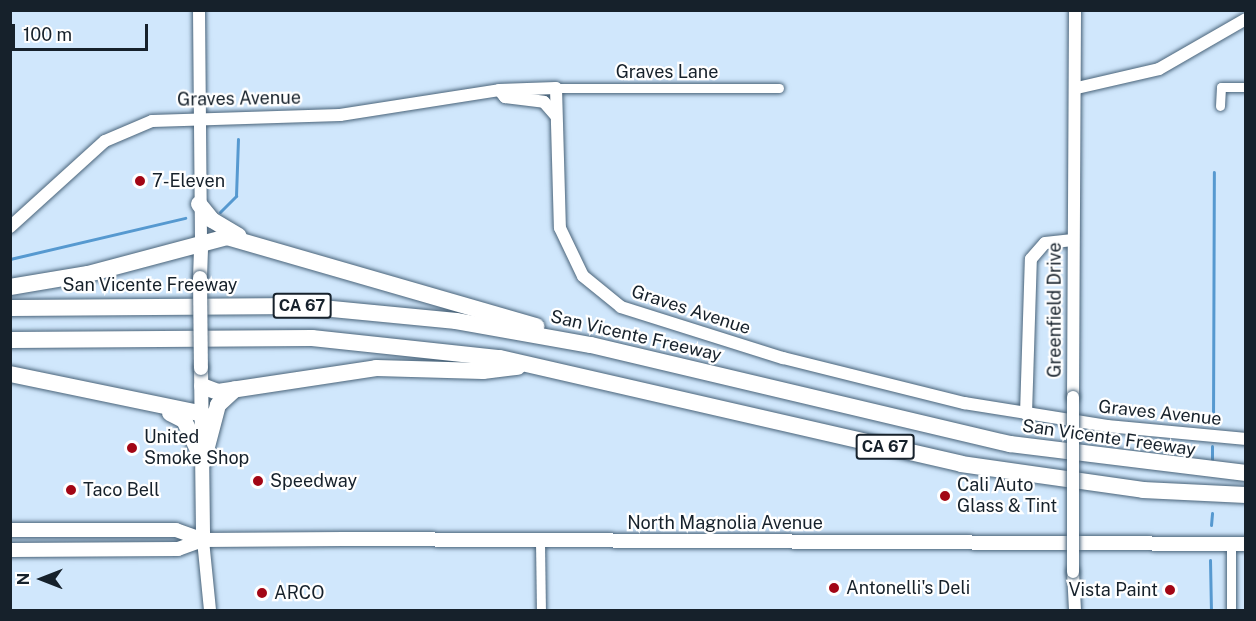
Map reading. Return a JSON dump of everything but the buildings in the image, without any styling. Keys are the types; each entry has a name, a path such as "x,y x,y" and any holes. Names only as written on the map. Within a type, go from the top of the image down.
{"highway":[{"path":"199,204 212,220 243,238 405,290 473,303 591,345"},
{"path":"10,287 201,247 218,238 243,238"},
{"name":"San Vicente Freeway","path":"10,308 301,306 456,321 591,345 1010,444 1245,473"},
{"name":"CA 67","path":"10,340 116,335 350,340 530,365 961,464 1143,490 1245,495"},
{"path":"202,386 218,392 376,368 483,371 530,365"},
{"path":"10,374 158,408 203,414"},
{"path":"203,462 218,405 235,389"},
{"path":"158,408 184,420 203,462"}],"main road":[{"path":"199,10 203,540 210,610"},
{"name":"Greenfield Drive","path":"1075,10 1077,88 1073,240 1075,610"},
{"path":"1077,88 1159,69 1245,19"},
{"name":"Graves Avenue","path":"10,227 105,141 152,121 198,115 340,115 499,90 556,88 556,202 564,240 583,276 615,303 817,367 1026,414 1245,439"},
{"path":"499,90 505,97 544,102 556,116"},
{"path":"1026,414 1031,259 1045,243 1073,240"},
{"name":"North Magnolia Avenue","path":"10,530 176,530 203,540"},
{"name":"North Magnolia Avenue","path":"10,550 178,549 203,540 1245,544"}],"street":[{"path":"1220,106 1221,87 1245,87"},
{"name":"Graves Lane","path":"556,88 779,88"},
{"path":"540,541 541,610"},
{"path":"1231,544 1231,610"}],"waterway":[{"path":"220,212 236,196 238,139"},
{"path":"1213,423 1214,172"},
{"path":"10,259 185,218"},
{"path":"1212,446 1212,459"},
{"path":"1211,525 1212,513"},
{"path":"1210,560 1211,610"}],"place":[{"name":"7-Eleven","path":"140,181"},
{"name":"United Smoke Shop","path":"132,448"},
{"name":"Speedway","path":"258,481"},
{"name":"Taco Bell","path":"71,490"},
{"name":"Cali Auto Glass & Tint","path":"945,496"},
{"name":"Antonelli's Deli","path":"834,588"},
{"name":"Vista Paint","path":"1170,590"},
{"name":"ARCO","path":"262,593"}]}
